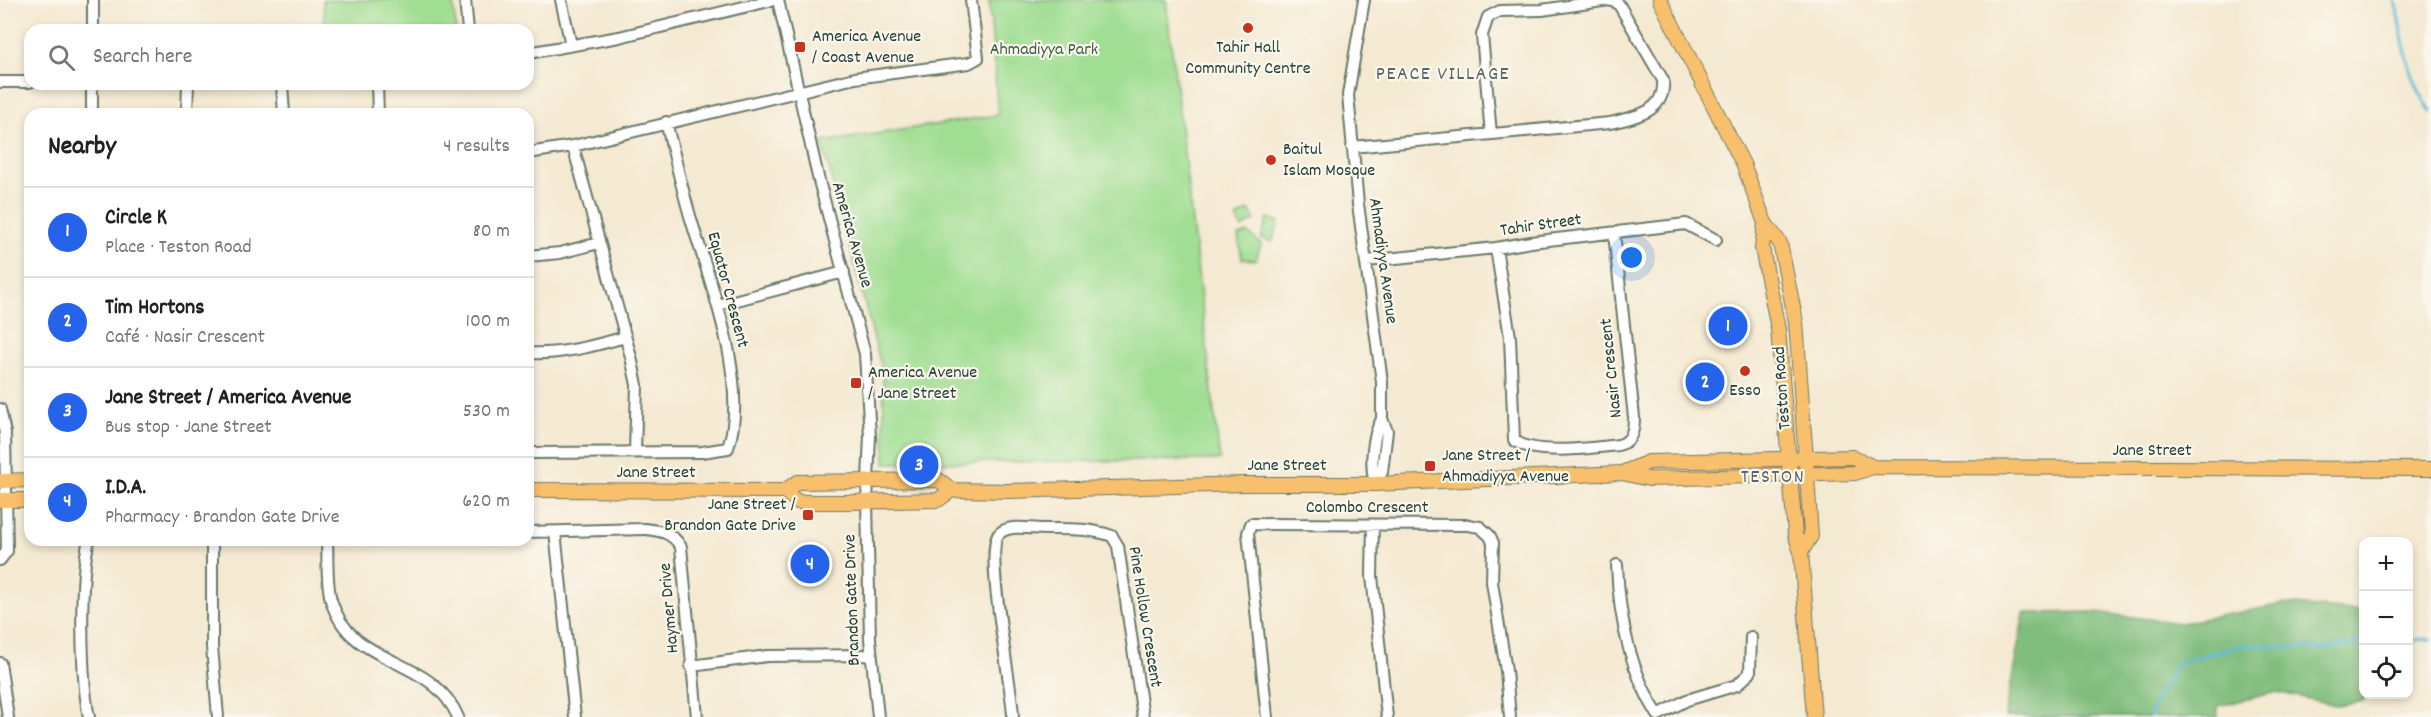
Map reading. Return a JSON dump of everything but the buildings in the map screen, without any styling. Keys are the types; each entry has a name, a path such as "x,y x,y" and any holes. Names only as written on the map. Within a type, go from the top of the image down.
{"main road":[{"name":"Teston Road","path":"1660,0 1744,166 1765,224 1780,243 1796,322 1806,458 1811,536 1801,552"},
{"name":"Teston Road","path":"1765,224 1762,248 1778,329 1787,459 1795,534 1801,552 1814,717"},
{"name":"Jane Street","path":"1622,473 1649,462 1806,458 1854,457 1873,467"},
{"name":"Jane Street","path":"784,491 798,502 939,500 952,490 1375,484 1622,473 1649,479 1855,473 1873,467 2431,469"},
{"path":"3,481 24,480"},
{"name":"Jane Street","path":"534,490 784,491 798,482 939,480 952,490"},
{"path":"3,500 24,500"}],"street":[{"path":"93,0 93,24"},
{"path":"465,0 467,24"},
{"path":"561,0 571,45"},
{"path":"534,52 620,37 776,0"},
{"name":"America Avenue","path":"776,0 797,93 862,344 869,387 868,482"},
{"path":"534,152 573,146 855,78 969,63 978,58 971,0"},
{"name":"Ahmadiyya Avenue","path":"1364,0 1348,95 1352,147 1382,382 1382,419 1387,432 1382,472 1375,484"},
{"path":"1352,147 1610,123 1641,116 1659,105 1664,92 1663,80 1618,3 1609,0 1542,10 1500,11 1488,17 1482,35 1491,134"},
{"path":"0,82 24,82"},
{"path":"92,90 92,108"},
{"path":"188,90 188,108"},
{"path":"282,90 284,108"},
{"path":"377,90 378,108"},
{"name":"Equator Crescent","path":"534,453 702,452 728,448 733,418 732,383 718,305 686,202 666,122"},
{"path":"573,146 616,297 637,385 635,452"},
{"name":"Tahir Street","path":"1366,261 1496,248 1686,224 1716,240"},
{"name":"Nasir Crescent","path":"1496,248 1510,337 1514,440 1521,445 1551,449 1618,446 1625,444 1630,438 1634,417 1614,233"},
{"path":"534,255 560,253 599,243"},
{"path":"718,305 844,272"},
{"path":"534,353 599,346 625,337"},
{"path":"0,409 5,433 3,500 7,551 0,560"},
{"name":"Brandon Gate Drive","path":"868,482 872,655 878,717"},
{"name":"Colombo Crescent","path":"1268,717 1248,532 1251,524 1468,525 1480,527 1490,536 1493,543 1492,582 1506,671 1510,717"},
{"path":"1373,525 1372,576 1387,717"},
{"name":"Pine Hollow Crescent","path":"1013,717 1012,685 996,597 993,558 996,537 1000,532 1012,528 1095,530 1112,536 1118,546 1143,717"},
{"name":"Haymer Drive","path":"534,532 645,529 661,531 676,539 681,547 697,717"},
{"path":"555,532 575,717"},
{"path":"88,546 84,581 85,697 89,717"},
{"path":"212,546 212,647 218,717"},
{"path":"327,546 331,598 337,616 363,646 433,681 444,692 458,717"},
{"path":"1617,565 1618,591 1631,662 1657,716 1687,700 1737,685 1750,673 1751,637"},
{"path":"691,666 767,656 872,655"},
{"path":"0,663 8,717"}],"green space":[{"path":"323,0 453,0 455,24 325,24"},
{"name":"Ahmadiyya Park","path":"989,0 1166,0 1220,460 885,463 883,373 822,142 998,115"},
{"path":"1249,210 1255,220 1242,228 1236,218"},
{"path":"1268,218 1279,222 1272,242 1261,238"},
{"path":"1248,233 1261,244 1256,260 1242,259 1238,236"},
{"path":"2284,604 2359,611 2359,699 2364,699 2336,705 2277,692 2218,706 2218,717 2005,717 2024,613 2095,612 2180,623"}],"waterway":[{"path":"2395,0 2411,72 2431,111"},
{"path":"2413,640 2431,639"},
{"path":"2150,717 2159,693 2179,662 2243,645 2329,649 2359,642"}],"place":[{"name":"Tahir Hall Community Centre","path":"1248,28"},
{"name":"America Avenue / Coast Avenue","path":"800,47"},
{"name":"Baitul Islam Mosque","path":"1271,160"},
{"name":"Circle K","path":"1728,326"},
{"name":"Esso","path":"1745,371"},
{"name":"Tim Hortons","path":"1705,382"},
{"name":"America Avenue / Jane Street","path":"856,383"},
{"name":"Jane Street / America Avenue","path":"919,465"},
{"name":"Jane Street / Ahmadiyya Avenue","path":"1430,466"},
{"name":"Jane Street / Brandon Gate Drive","path":"808,515"},
{"name":"I.D.A.","path":"810,564"}],"district":[{"name":"PEACE VILLAGE","path":"1443,75"},
{"name":"TESTON","path":"1773,478"}]}
